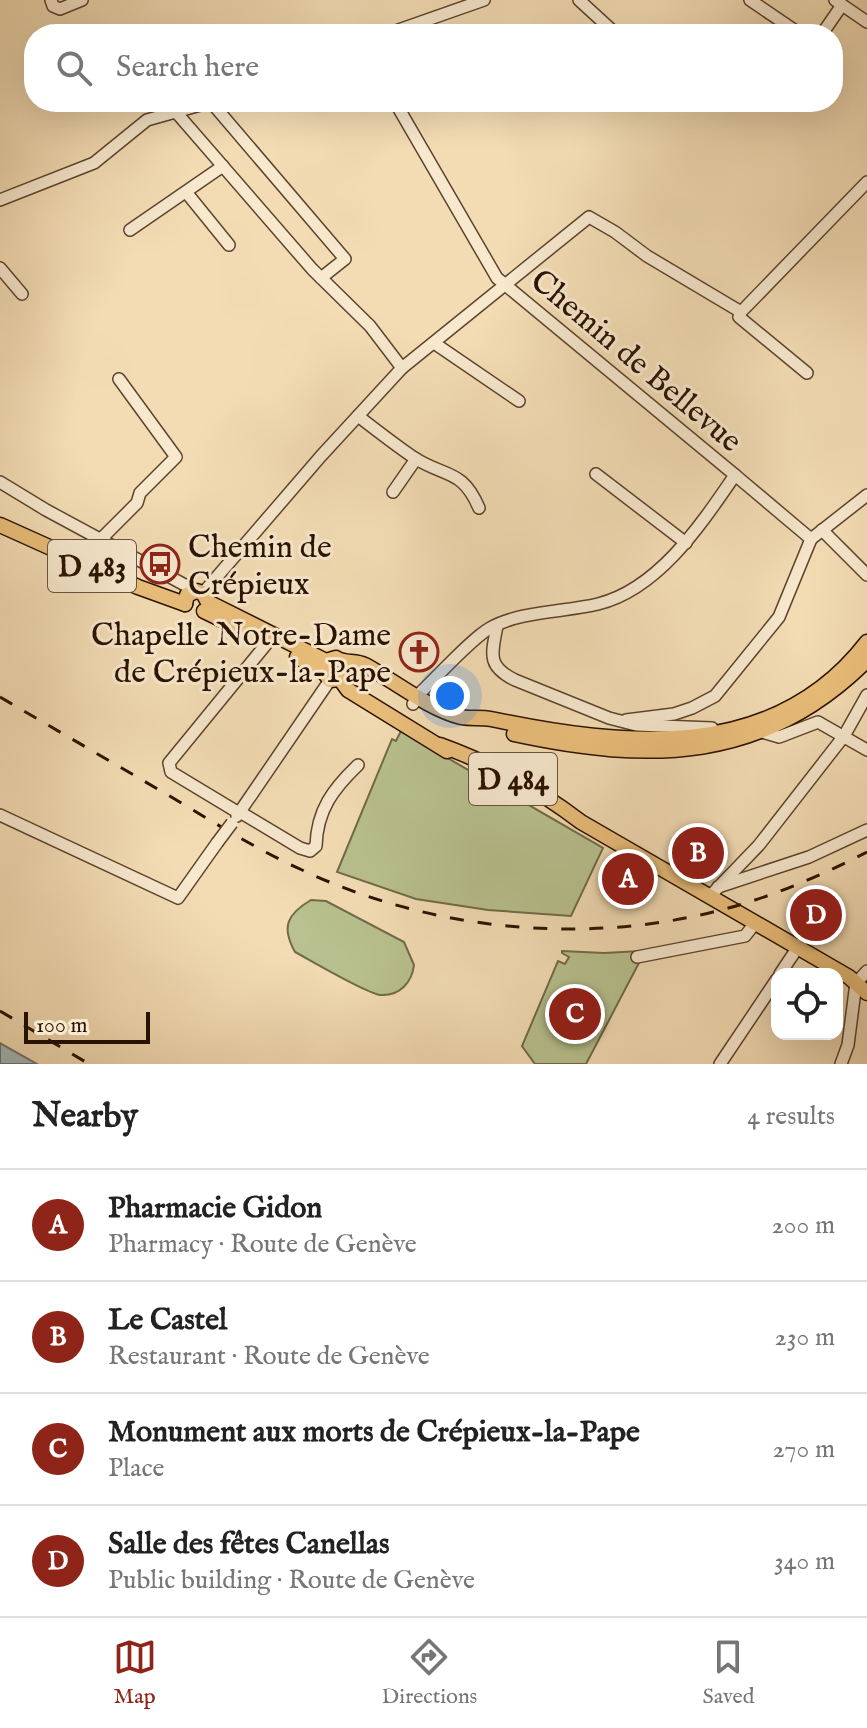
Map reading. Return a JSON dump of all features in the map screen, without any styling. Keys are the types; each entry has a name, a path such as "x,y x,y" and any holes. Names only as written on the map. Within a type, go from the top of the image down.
{"main road":[{"name":"D 483","path":"0,525 138,587 197,599 334,671"},
{"name":"D 483","path":"197,599 268,642 334,671 363,671 415,700 472,724 535,738 623,748 664,750 699,747 762,732 813,706 867,660"},
{"path":"415,700 462,717 483,717 531,727 652,740 698,738 741,729 772,717 820,690 854,659 867,642"},
{"name":"D 484","path":"334,671 348,690 440,745 459,760 713,892 862,988"}],"street":[{"path":"51,0 53,6 60,9 82,0"},
{"path":"416,24 484,0"},
{"path":"579,0 605,24"},
{"path":"750,0 785,24"},
{"path":"827,24 838,2 867,22"},
{"path":"0,200 94,163 139,124 172,112"},
{"path":"176,112 321,278 370,326 402,368"},
{"path":"220,112 345,259 321,278"},
{"name":"Chemin de Bellevue","path":"401,112 497,278 811,539"},
{"path":"130,230 223,166"},
{"path":"807,373 739,317 867,182"},
{"path":"186,192 229,245"},
{"path":"0,482 178,581 197,599 402,368 589,217 741,312"},
{"path":"0,268 22,294"},
{"path":"434,343 519,401"},
{"path":"101,539 176,457 119,379"},
{"path":"358,416 416,459 460,479 471,490 479,508"},
{"path":"393,492 416,459"},
{"path":"596,474 686,543"},
{"path":"415,700 486,631 544,612 598,604 619,597 637,586 696,533 735,475"},
{"path":"621,720 674,714 715,696 779,617 811,539 867,495"},
{"path":"822,530 867,575"},
{"path":"497,626 492,657 497,669 504,675 609,718 636,725 741,729"},
{"path":"268,642 169,763 171,772 237,816 310,851 316,846 317,830 332,791 358,765"},
{"path":"0,815 178,898 334,671"},
{"path":"713,892 751,856 844,736 867,695"},
{"path":"762,732 779,737 818,722 867,750"},
{"path":"713,892 809,857 867,830"},
{"path":"637,957 745,936 756,922"},
{"path":"784,968 798,947"},
{"path":"841,1064 867,971"},
{"path":"720,1064 771,987"}],"green space":[{"path":"401,731 603,848 571,916 488,910 416,899 337,872 392,739 396,741"},
{"path":"311,900 326,901 404,942 414,965 404,987 388,995 374,993 295,952 288,935 289,922 296,911"},
{"path":"562,951 640,951 641,959 586,1064 535,1064 522,1046 558,961 565,964 569,957"}],"water":[{"path":"0,1043 37,1064 0,1064"}],"railway":[{"path":"0,697 284,861 349,890 453,918 507,926 561,929 669,921 759,899 867,852"},
{"path":"0,1011 89,1064"}],"place":[{"name":"Chemin de Crépieux","path":"160,564"},
{"name":"Chapelle Notre-Dame de Crépieux-la-Pape","path":"419,652"},
{"name":"Le Castel","path":"698,853"},
{"name":"Pharmacie Gidon","path":"628,879"},
{"name":"Salle des fêtes Canellas","path":"816,915"},
{"name":"Monument aux morts de Crépieux-la-Pape","path":"575,1014"}]}
